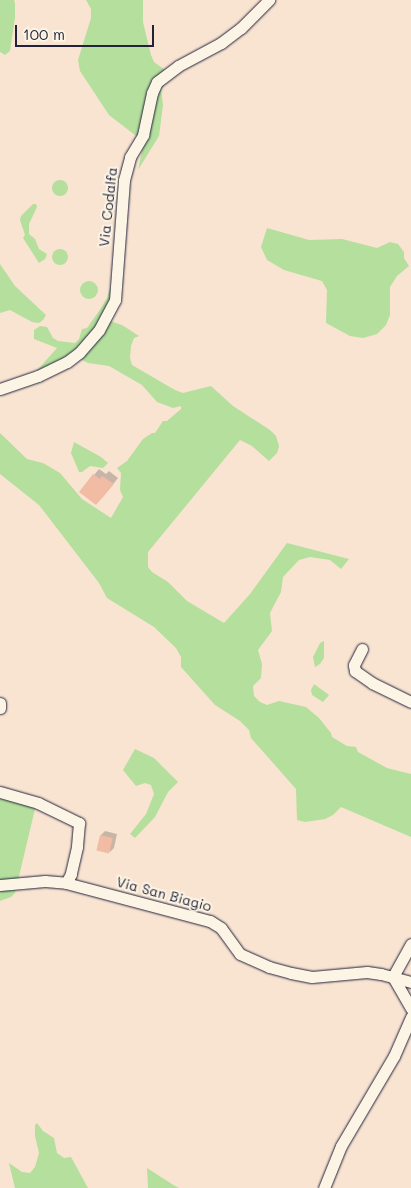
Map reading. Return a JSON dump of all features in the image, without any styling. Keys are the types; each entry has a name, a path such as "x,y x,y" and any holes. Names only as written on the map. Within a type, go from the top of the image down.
{"street":[{"name":"Via Codalfa","path":"0,389 38,376 67,362 99,330 115,300 124,180 130,157 143,135 152,93 157,82 178,66 220,43 240,28 269,0"},
{"path":"362,649 354,665 355,671 372,683 411,702"},
{"path":"0,703 0,708"},
{"path":"0,792 38,803 79,823 77,847 71,874 66,883"},
{"name":"Via San Biagio","path":"0,885 45,880 66,883 210,920 221,928 240,954 269,967 312,977 367,972 411,982"},
{"path":"411,944 393,977 411,1008"},
{"path":"324,1188 341,1146 394,1056 411,1017"}],"green space":[{"path":"0,0 14,0 15,3 15,18 10,51 5,55 0,52"},
{"path":"86,0 143,0 143,22 151,55 154,62 172,75 161,89 163,105 159,136 138,170 144,142 109,115 80,71 78,60 91,18 91,9"},
{"path":"60,180 68,188 60,196 52,188"},
{"path":"33,204 36,204 37,207 29,224 29,234 35,239 39,249 47,254 45,259 39,263 23,238 25,235 20,220 21,216"},
{"path":"267,228 309,240 342,239 377,248 390,242 398,244 404,252 404,258 409,266 397,276 390,287 390,315 386,325 377,334 363,338 350,336 326,323 327,290 322,281 284,270 267,260 261,247"},
{"path":"60,249 68,257 60,265 52,257"},
{"path":"0,264 15,286 46,315 39,323 32,322 10,310 0,313"},
{"path":"114,276 113,300 103,319 72,356 33,375 57,348 34,339 34,330 40,326 47,327 53,338 58,341 75,343 79,339 82,329 87,328 107,298"},
{"path":"89,281 95,284 98,290 95,296 89,299 83,296 80,290 83,284"},
{"path":"110,321 122,325 139,336 134,338 131,346 130,358 132,365 183,393 211,386 233,406 270,430 276,436 279,446 277,453 269,461 252,446 240,440 148,552 148,567 152,572 168,582 187,601 224,623 250,594 287,543 349,559 341,569 330,560 310,557 299,560 283,577 281,592 270,613 272,631 258,650 262,664 261,678 253,686 254,696 260,702 267,705 279,701 306,707 319,718 332,737 347,746 356,747 358,752 387,768 411,774 411,837 341,807 333,815 325,819 305,822 297,820 296,789 251,738 249,730 240,721 215,705 181,667 181,657 176,648 154,627 107,598 99,583 39,505 0,474 0,433 27,459 43,463 60,473 82,499 111,518 123,497 120,490 121,473 117,468 127,461 143,439 155,433 163,421 167,421 181,409 181,406 173,408 157,402 142,385 109,366 88,363 78,358"},
{"path":"74,442 108,463 103,468 90,466 79,472 71,453"},
{"path":"324,641 324,658 315,667 313,657 320,643"},
{"path":"314,684 329,695 323,702 312,695 311,690"},
{"path":"135,749 154,758 178,782 168,792 155,817 135,838 130,834 146,814 154,794 151,785 145,783 136,786 123,770"},
{"path":"0,794 35,809 15,893 11,897 0,901"},
{"path":"37,1123 43,1131 54,1138 57,1153 64,1158 71,1157 88,1188 15,1188 9,1163 22,1172 30,1173 35,1167 39,1153 35,1136 35,1125"},
{"path":"147,1168 175,1186 179,1188 148,1188"}],"building":[{"path":"93,474 100,479 102,476 114,484 96,505 79,492"},
{"path":"100,835 113,838 109,854 96,851"}]}
